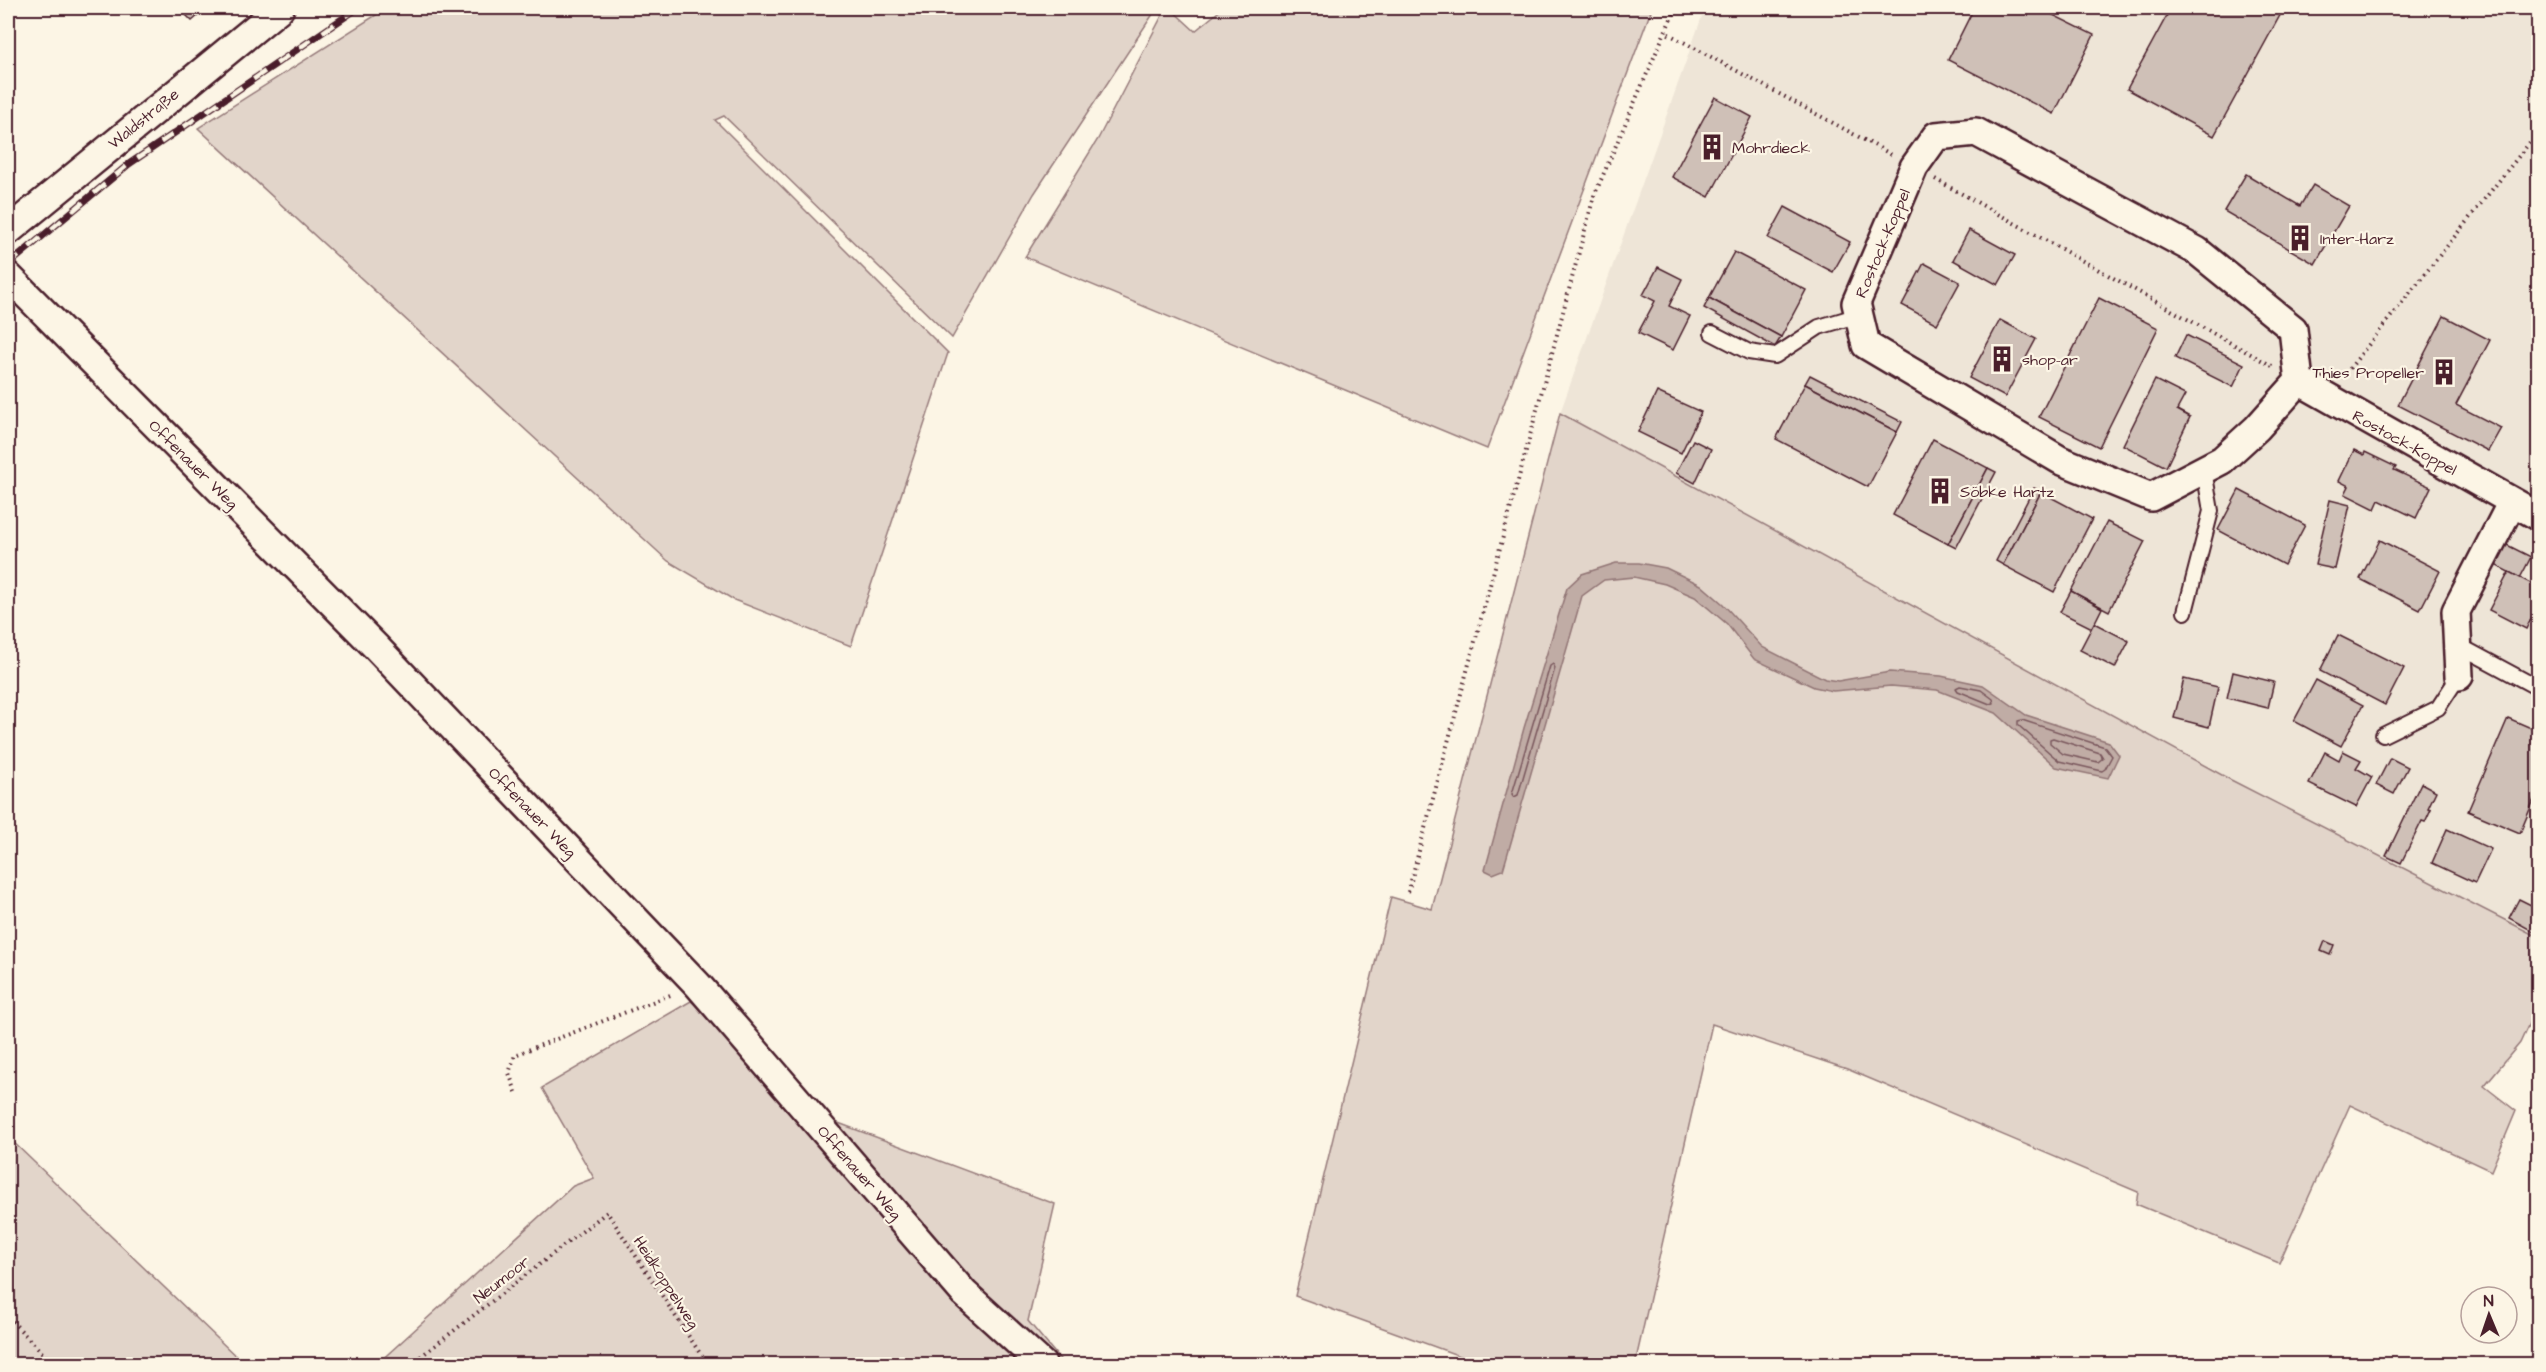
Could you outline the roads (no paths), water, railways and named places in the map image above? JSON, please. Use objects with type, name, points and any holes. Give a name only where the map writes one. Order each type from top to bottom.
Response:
[{"type":"street","name":"Waldstraße","points":[[8,231],[280,8]]},
{"type":"street","name":"Rostock-Koppel","points":[[1976,132],[2197,251],[2293,328],[2299,381],[2257,428],[2223,460],[2151,497],[2060,460],[1866,345],[1859,315],[1856,303],[1914,167],[1936,136],[1976,132]]},
{"type":"street","name":"Offenauer Weg","points":[[8,276],[367,638],[698,985],[964,1293],[1042,1365]]},
{"type":"street","name":"Rostock-Koppel","points":[[2299,381],[2538,516]]},
{"type":"street","points":[[2459,676],[2456,611],[2512,502]]},
{"type":"lane","points":[[1712,333],[1749,352],[1775,356],[1819,327],[1859,315]]},
{"type":"lane","points":[[2186,612],[2211,511],[2204,470]]},
{"type":"lane","points":[[2458,645],[2538,688]]},
{"type":"lane","points":[[2383,735],[2438,708],[2459,676]]},
{"type":"water","points":[[1616,563],[1639,563],[1666,568],[1701,585],[1723,604],[1762,647],[1825,679],[1838,681],[1890,672],[1941,676],[1983,685],[2026,715],[2109,742],[2119,755],[2108,778],[2056,767],[1996,713],[1937,690],[1891,686],[1833,691],[1814,687],[1754,659],[1727,624],[1695,597],[1665,584],[1634,577],[1604,580],[1582,596],[1503,870],[1493,874],[1485,870],[1524,728],[1567,588],[1582,574]]},
{"type":"railway","points":[[8,265],[129,164],[358,8]]},
{"type":"place","name":"Mohrdieck","points":[[1712,147]]},
{"type":"place","name":"Inter-Harz","points":[[2300,238]]},
{"type":"place","name":"shop-ar","points":[[2002,359]]},
{"type":"place","name":"Thies Propeller","points":[[2444,372]]},
{"type":"place","name":"Söbke Hartz","points":[[1940,491]]}]
